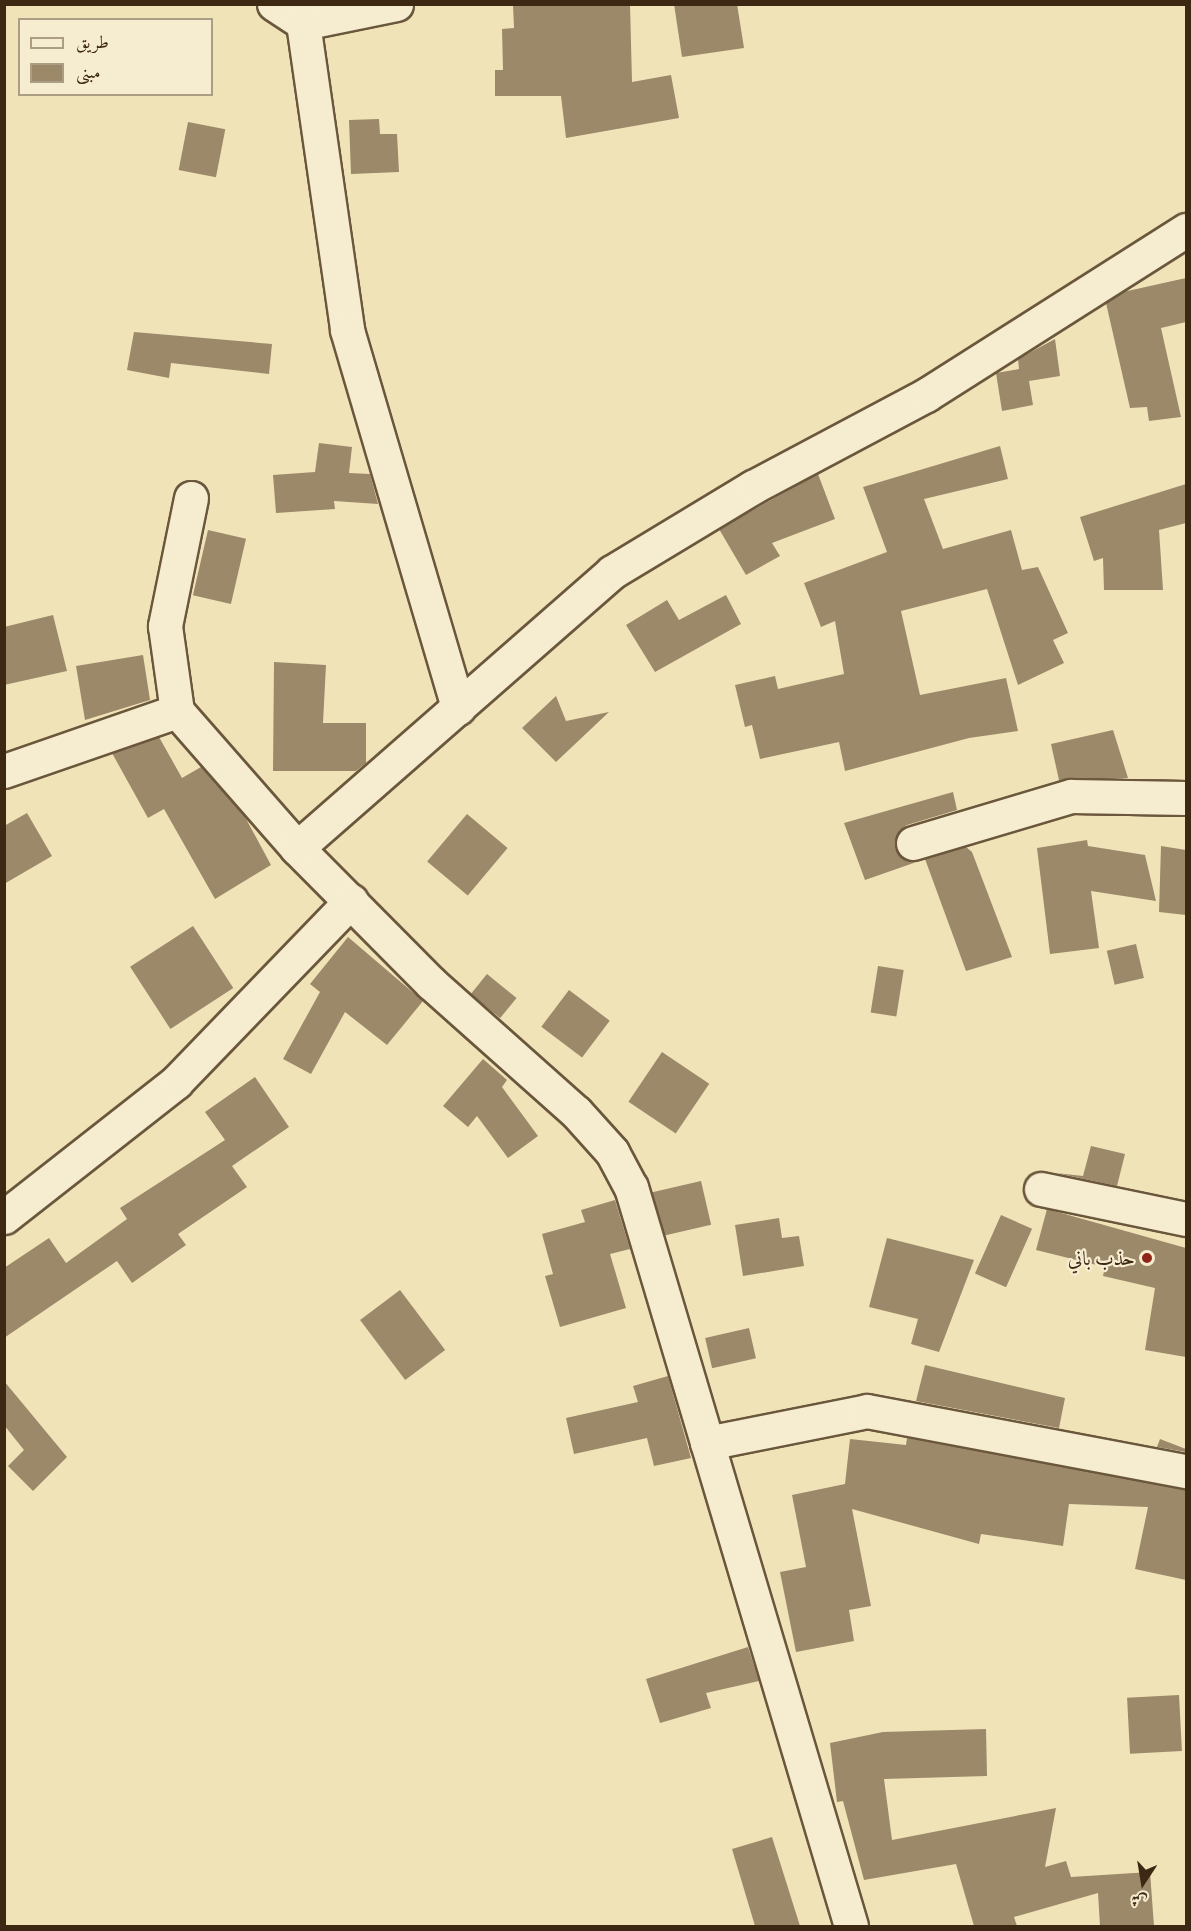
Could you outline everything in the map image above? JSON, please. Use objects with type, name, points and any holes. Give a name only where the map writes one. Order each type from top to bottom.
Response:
[{"type":"street","points":[[274,4],[303,22],[396,4]]},
{"type":"street","points":[[303,22],[346,330],[458,708]]},
{"type":"street","points":[[297,848],[612,572],[753,487],[926,395],[1186,230]]},
{"type":"street","points":[[191,498],[165,626],[177,711],[297,848],[612,1152],[631,1187],[850,1926]]},
{"type":"street","points":[[4,771],[177,711]]},
{"type":"street","points":[[913,843],[1071,796],[1186,798]]},
{"type":"street","points":[[4,1217],[176,1082],[351,901]]},
{"type":"street","points":[[1041,1189],[1186,1219]]},
{"type":"street","points":[[707,1443],[867,1411],[1186,1471]]},
{"type":"building","points":[[630,4],[632,82],[671,75],[679,118],[566,138],[561,96],[495,96],[495,70],[503,70],[502,29],[514,28],[513,5]]},
{"type":"building","points":[[674,4],[737,4],[744,48],[682,57]]},
{"type":"building","points":[[379,119],[380,134],[397,134],[399,172],[351,174],[349,120]]},
{"type":"building","points":[[188,122],[225,129],[216,177],[179,170]]},
{"type":"building","points":[[1186,278],[1186,322],[1161,328],[1181,417],[1149,421],[1147,407],[1130,408],[1106,303],[1123,292]]},
{"type":"building","points":[[134,332],[272,344],[269,374],[171,363],[169,378],[127,370]]},
{"type":"building","points":[[1055,339],[1060,376],[1029,381],[1033,405],[1002,411],[996,373],[1019,369],[1018,359]]},
{"type":"building","points":[[319,443],[352,447],[349,473],[370,474],[378,504],[334,501],[335,509],[276,513],[273,475],[315,472]]},
{"type":"building","points":[[1000,446],[1008,479],[924,499],[943,549],[1011,530],[1022,570],[1038,567],[1068,633],[1053,640],[1064,663],[1018,685],[987,589],[901,611],[920,695],[1006,678],[1018,731],[969,738],[845,771],[839,742],[760,759],[752,725],[745,727],[735,685],[775,676],[778,689],[844,674],[835,621],[821,627],[804,583],[887,552],[863,487]]},
{"type":"building","points":[[818,474],[835,519],[772,543],[780,556],[746,575],[719,529]]},
{"type":"building","points":[[1186,484],[1186,523],[1159,530],[1163,590],[1104,590],[1103,558],[1094,561],[1080,517]]},
{"type":"building","points":[[208,530],[246,539],[231,604],[193,595]]},
{"type":"building","points":[[726,595],[741,624],[655,672],[626,625],[667,600],[679,620]]},
{"type":"building","points":[[53,615],[67,671],[4,685],[4,627]]},
{"type":"building","points":[[143,655],[150,700],[85,720],[76,666]]},
{"type":"building","points":[[274,662],[326,665],[323,723],[366,723],[366,763],[356,771],[273,771]]},
{"type":"building","points":[[556,696],[566,721],[609,712],[556,762],[522,728]]},
{"type":"building","points":[[1113,730],[1128,778],[1059,780],[1051,744]]},
{"type":"building","points":[[159,737],[182,778],[201,767],[245,817],[271,865],[215,899],[164,809],[148,818],[112,753]]},
{"type":"building","points":[[953,792],[957,810],[907,825],[899,831],[895,848],[909,861],[966,847],[972,852],[1012,957],[966,971],[925,859],[865,880],[844,823]]},
{"type":"building","points":[[27,813],[52,856],[4,884],[4,826]]},
{"type":"building","points":[[467,814],[508,848],[468,896],[427,861]]},
{"type":"building","points":[[1087,840],[1088,846],[1145,855],[1156,901],[1091,891],[1099,948],[1050,954],[1037,848]]},
{"type":"building","points":[[1161,846],[1186,850],[1186,915],[1159,912]]},
{"type":"building","points":[[193,926],[233,988],[170,1029],[130,967]]},
{"type":"building","points":[[348,937],[423,1001],[387,1045],[345,1012],[311,1074],[283,1059],[320,992],[310,984]]},
{"type":"building","points":[[1136,944],[1144,978],[1115,985],[1107,951]]},
{"type":"building","points":[[878,966],[904,970],[896,1016],[871,1012]]},
{"type":"building","points":[[487,974],[517,998],[500,1018],[471,994]]},
{"type":"building","points":[[569,990],[610,1021],[582,1057],[541,1027]]},
{"type":"building","points":[[662,1052],[709,1084],[676,1134],[628,1102]]},
{"type":"building","points":[[483,1059],[507,1080],[502,1087],[538,1136],[508,1158],[477,1116],[468,1127],[443,1106]]},
{"type":"building","points":[[255,1077],[289,1127],[232,1166],[247,1187],[178,1234],[186,1245],[132,1283],[117,1261],[4,1338],[4,1268],[49,1238],[66,1263],[127,1219],[120,1208],[225,1140],[205,1112]]},
{"type":"building","points":[[1091,1146],[1125,1154],[1117,1186],[1056,1173],[1083,1176]]},
{"type":"building","points":[[701,1181],[711,1225],[662,1236],[652,1192]]},
{"type":"building","points":[[615,1200],[630,1249],[610,1254],[626,1308],[560,1327],[545,1276],[553,1274],[542,1234],[585,1222],[581,1210]]},
{"type":"building","points":[[1047,1209],[1186,1248],[1186,1357],[1145,1350],[1155,1288],[1103,1276],[1105,1267],[1036,1250]]},
{"type":"building","points":[[1001,1215],[1032,1229],[1006,1287],[975,1273]]},
{"type":"building","points":[[779,1218],[782,1238],[799,1236],[804,1266],[743,1276],[735,1225]]},
{"type":"building","points":[[887,1238],[974,1260],[939,1352],[911,1344],[918,1319],[869,1307]]},
{"type":"building","points":[[400,1290],[445,1350],[405,1380],[360,1320]]},
{"type":"building","points":[[749,1328],[756,1358],[712,1368],[705,1338]]},
{"type":"building","points":[[925,1365],[1065,1398],[1059,1428],[916,1401]]},
{"type":"building","points":[[668,1376],[691,1458],[654,1466],[647,1438],[574,1454],[566,1418],[638,1402],[633,1386]]},
{"type":"building","points":[[4,1381],[67,1457],[33,1491],[8,1466],[24,1450],[4,1425]]},
{"type":"building","points":[[907,1438],[1186,1489],[1186,1580],[1135,1569],[1148,1507],[1069,1504],[1063,1546],[981,1534],[979,1544],[852,1509],[871,1606],[849,1610],[854,1641],[796,1652],[780,1572],[806,1567],[792,1495],[845,1484],[850,1439],[906,1445]]},
{"type":"building","points":[[1160,1439],[1186,1449],[1186,1452],[1157,1447]]},
{"type":"building","points":[[748,1647],[759,1681],[706,1693],[711,1708],[660,1723],[646,1679]]},
{"type":"building","points":[[1179,1695],[1182,1751],[1130,1754],[1127,1698]]},
{"type":"building","points":[[986,1729],[987,1776],[884,1779],[892,1840],[1056,1808],[1045,1867],[1066,1861],[1071,1877],[1150,1872],[1154,1926],[1100,1926],[1098,1893],[1014,1917],[1017,1926],[974,1926],[956,1864],[864,1880],[843,1801],[837,1802],[830,1743],[883,1732]]},
{"type":"building","points":[[772,1837],[800,1926],[755,1926],[732,1849]]},
{"type":"place","name":"حذب باني","points":[[1147,1258]]}]
